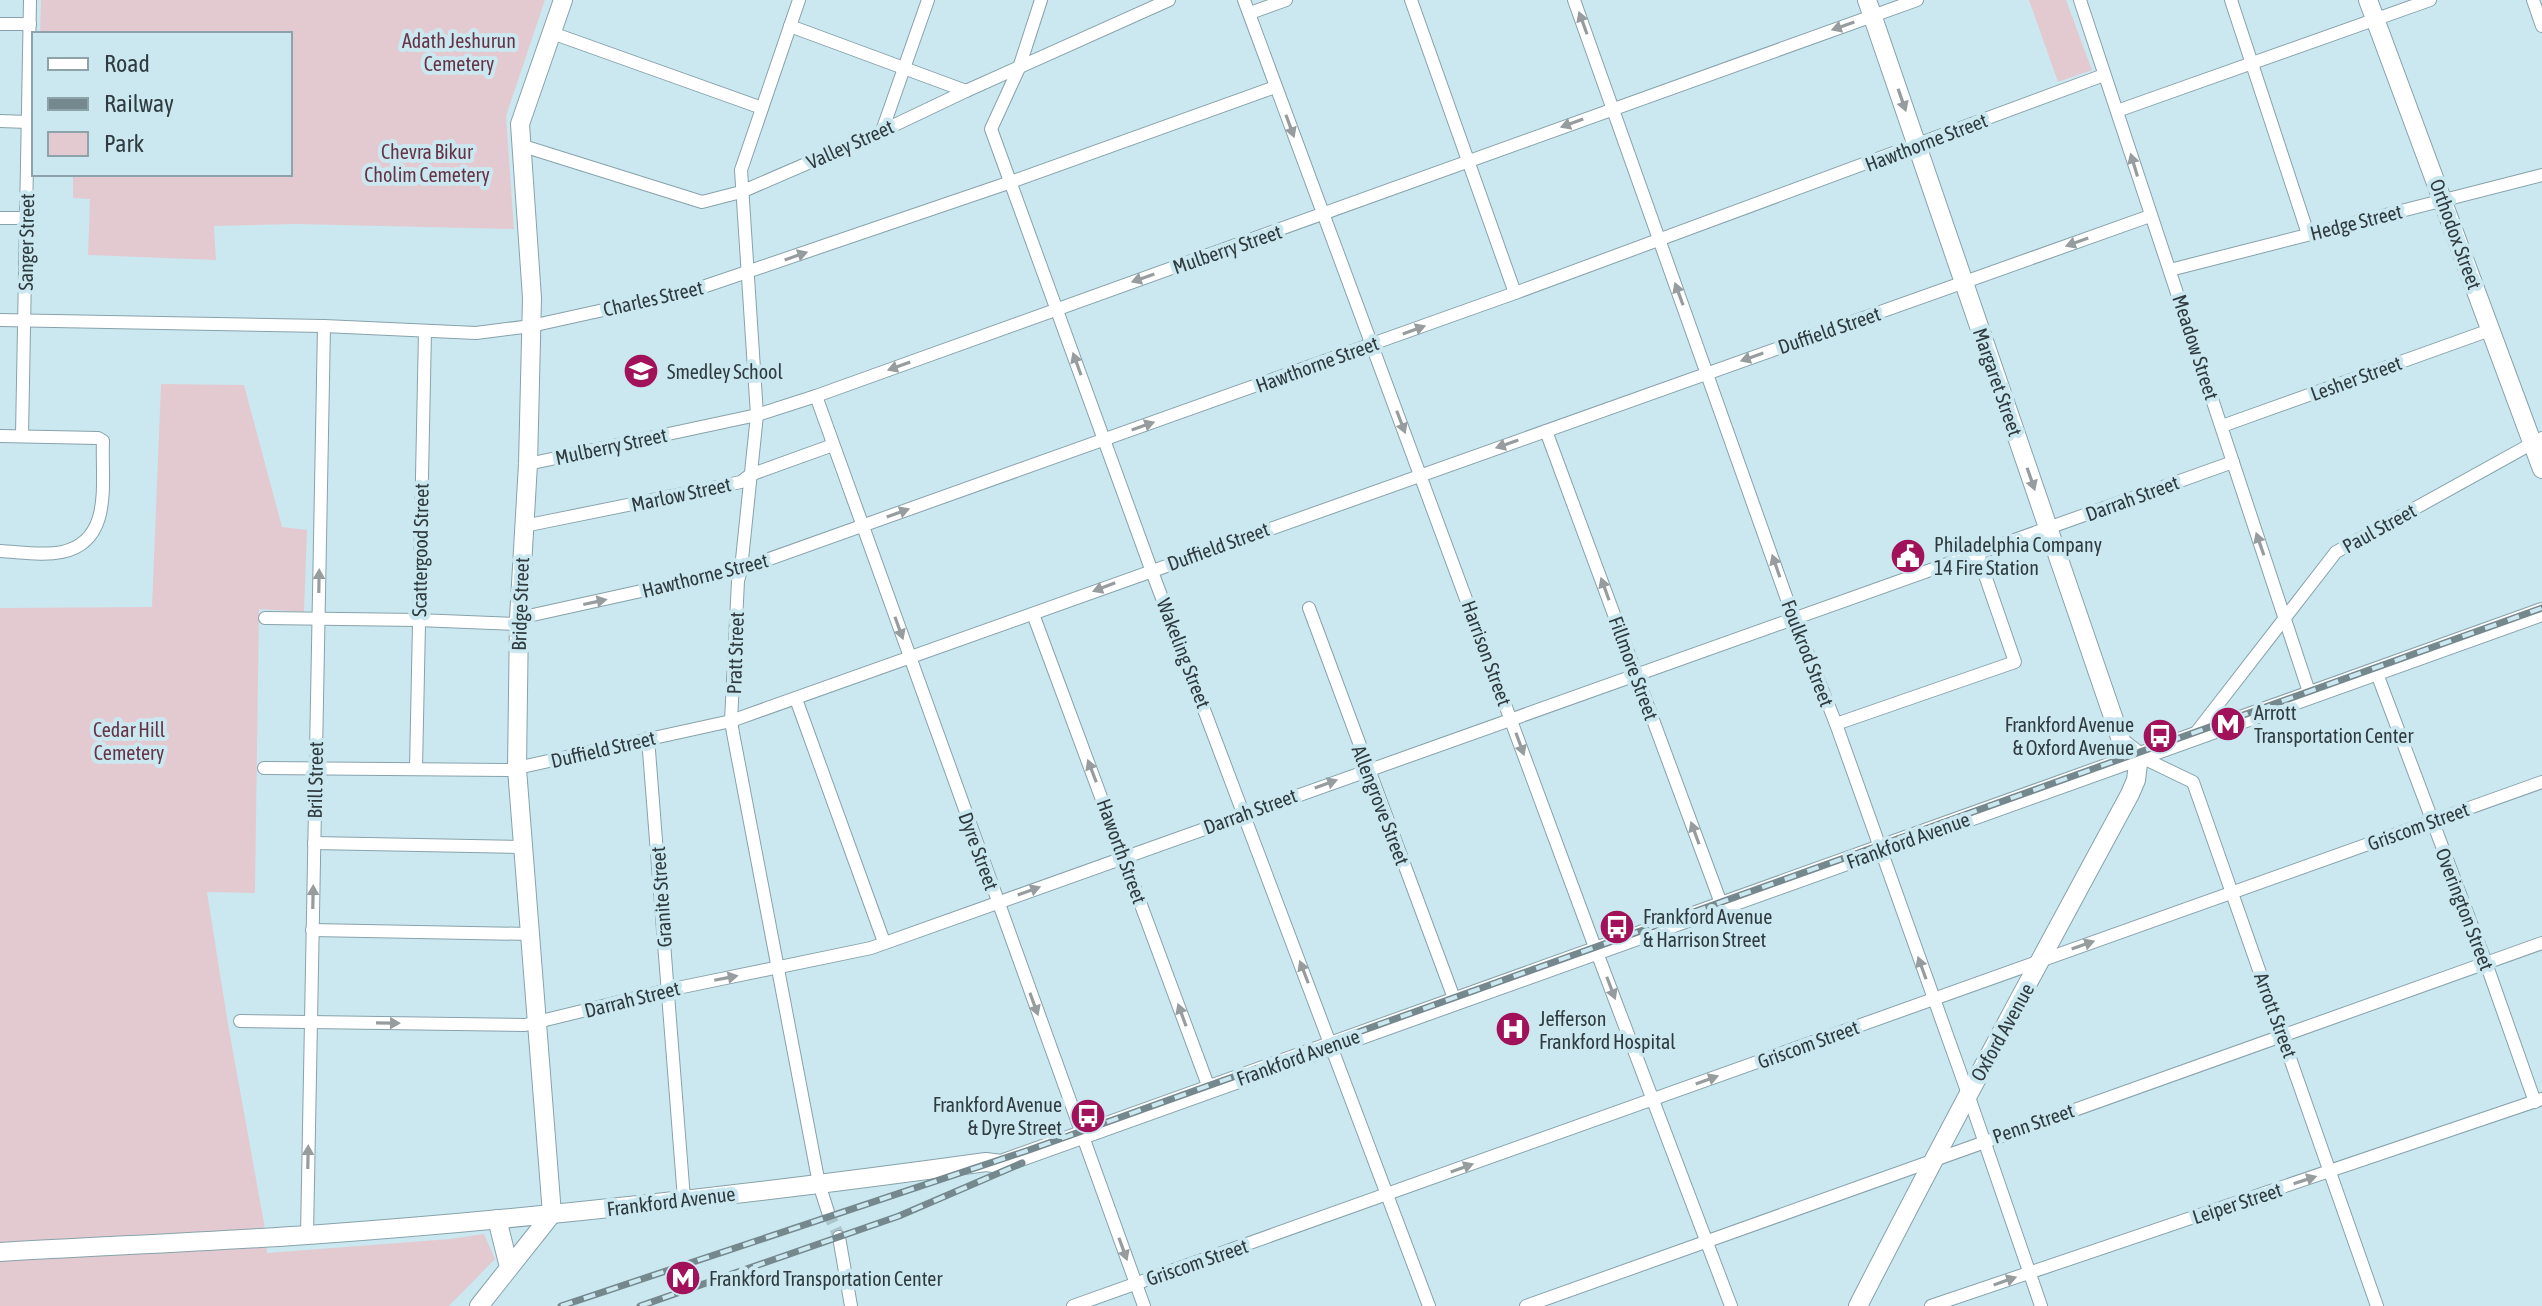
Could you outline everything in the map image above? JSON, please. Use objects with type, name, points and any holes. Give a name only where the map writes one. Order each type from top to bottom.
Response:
[{"type":"main road","name":"Bridge Street","points":[[552,1214],[517,769],[519,621],[528,464],[531,326],[529,230],[520,124],[563,0]]},
{"type":"main road","name":"Orthodox Street","points":[[2368,0],[2490,330],[2537,441],[2542,469]]},
{"type":"main road","name":"Margaret Street","points":[[1870,8],[2122,743],[2139,756]]},
{"type":"main road","name":"Frankford Avenue","points":[[0,1252],[307,1235],[497,1219],[819,1184],[986,1162],[1001,1164],[2542,612]]},
{"type":"main road","name":"Oxford Avenue","points":[[1858,1306],[1931,1162],[2130,794],[2136,780],[2139,756]]},
{"type":"main road","points":[[479,1306],[552,1214]]},
{"type":"main road","points":[[497,1219],[509,1267]]},
{"type":"street","name":"Sanger Street","points":[[22,436],[30,0]]},
{"type":"street","name":"Pratt Street","points":[[799,0],[741,170],[757,415],[738,581],[731,721],[819,1184],[828,1212]]},
{"type":"street","points":[[882,131],[928,0]]},
{"type":"street","name":"Wakeling Street","points":[[1041,0],[1019,68],[991,129],[1008,183],[1151,569],[1429,1306]]},
{"type":"street","name":"Valley Street","points":[[520,145],[702,202],[741,192],[1169,0]]},
{"type":"street","name":"Harrison Street","points":[[1244,0],[1731,1306]]},
{"type":"street","points":[[1250,13],[1286,0]]},
{"type":"street","points":[[1411,0],[1515,293]]},
{"type":"street","name":"Foulkrod Street","points":[[1574,0],[1794,619],[1836,724],[2041,1306]]},
{"type":"street","name":"Mulberry Street","points":[[528,464],[757,415],[816,396],[1614,108],[1870,8],[1917,0]]},
{"type":"street","name":"Meadow Street","points":[[2080,0],[2310,695]]},
{"type":"street","points":[[2231,0],[2308,234]]},
{"type":"street","points":[[2117,111],[2430,0]]},
{"type":"street","points":[[2533,0],[2542,26]]},
{"type":"street","points":[[0,24],[30,24]]},
{"type":"street","points":[[790,26],[966,91]]},
{"type":"street","points":[[552,33],[762,108]]},
{"type":"street","name":"Hawthorne Street","points":[[265,618],[519,621],[741,569],[1372,345],[2104,75]]},
{"type":"street","name":"Charles Street","points":[[0,320],[324,326],[476,333],[531,326],[694,290],[1008,183],[1275,87]]},
{"type":"street","points":[[0,121],[28,122]]},
{"type":"street","name":"Hedge Street","points":[[2170,270],[2542,175]]},
{"type":"street","name":"Duffield Street","points":[[264,768],[517,769],[731,721],[2150,216]]},
{"type":"street","points":[[0,218],[26,218]]},
{"type":"street","name":"Brill Street","points":[[307,1235],[324,326]]},
{"type":"street","name":"Lesher Street","points":[[2222,426],[2490,330]]},
{"type":"street","name":"Scattergood Street","points":[[416,769],[425,331]]},
{"type":"street","name":"Dyre Street","points":[[816,396],[1144,1306]]},
{"type":"street","name":"Fillmore Street","points":[[1546,431],[1722,906]]},
{"type":"street","points":[[0,436],[102,439],[101,517],[96,531],[86,542],[62,552],[0,551]]},
{"type":"street","name":"Paul Street","points":[[2193,737],[2336,552],[2537,441]]},
{"type":"street","name":"Marlow Street","points":[[524,526],[741,482],[750,475],[833,445]]},
{"type":"street","name":"Darrah Street","points":[[240,1021],[536,1023],[668,990],[871,948],[2233,462]]},
{"type":"street","points":[[1836,724],[2015,662],[1978,555]]},
{"type":"street","name":"Allengrove Street","points":[[1309,608],[1455,1001]]},
{"type":"street","name":"Haworth Street","points":[[1033,614],[1209,1088]]},
{"type":"street","name":"Overington Street","points":[[2376,671],[2538,1100]]},
{"type":"street","points":[[796,699],[884,942]]},
{"type":"street","name":"Granite Street","points":[[648,738],[684,1199]]},
{"type":"street","name":"Arrott Street","points":[[2139,756],[2193,782],[2377,1306]]},
{"type":"street","name":"Griscom Street","points":[[1073,1306],[2542,782]]},
{"type":"street","points":[[314,843],[523,847]]},
{"type":"street","points":[[312,930],[530,934]]},
{"type":"street","name":"Penn Street","points":[[1526,1306],[2542,943]]},
{"type":"street","name":"Leiper Street","points":[[1931,1306],[2538,1100]]},
{"type":"street","points":[[839,1237],[851,1306]]},
{"type":"green space","name":"Adath Jeshurun Cemetery","points":[[41,0],[545,0],[506,116],[514,229],[295,224],[214,226],[216,260],[88,255],[90,199],[73,198],[73,176],[292,176],[292,32],[40,32]]},
{"type":"green space","points":[[2029,0],[2066,0],[2092,70],[2058,82]]},
{"type":"green space","name":"Cedar Hill Cemetery","points":[[161,384],[244,385],[282,527],[307,530],[304,612],[259,609],[255,893],[207,892],[267,1253],[484,1234],[495,1259],[449,1306],[0,1306],[0,608],[152,607]]},
{"type":"tunnel","points":[[828,1212],[839,1237]]},
{"type":"railway","points":[[561,1306],[1029,1150],[2542,608]]},
{"type":"railway","points":[[640,1306],[899,1216],[1022,1163]]},
{"type":"place","name":"Smedley School","points":[[641,371]]},
{"type":"place","name":"Philadelphia Company 14 Fire Station","points":[[1908,556]]},
{"type":"place","name":"Arrott Transportation Center","points":[[2228,724]]},
{"type":"place","name":"Frankford Avenue & Oxford Avenue","points":[[2160,736]]},
{"type":"place","name":"Frankford Avenue & Harrison Street","points":[[1617,927]]},
{"type":"place","name":"Jefferson Frankford Hospital","points":[[1513,1029]]},
{"type":"place","name":"Frankford Avenue & Dyre Street","points":[[1088,1116]]},
{"type":"place","name":"Frankford Transportation Center","points":[[683,1278]]},
{"type":"park label","name":"Chevra Bikur Cholim Cemetery","points":[[427,162]]}]
